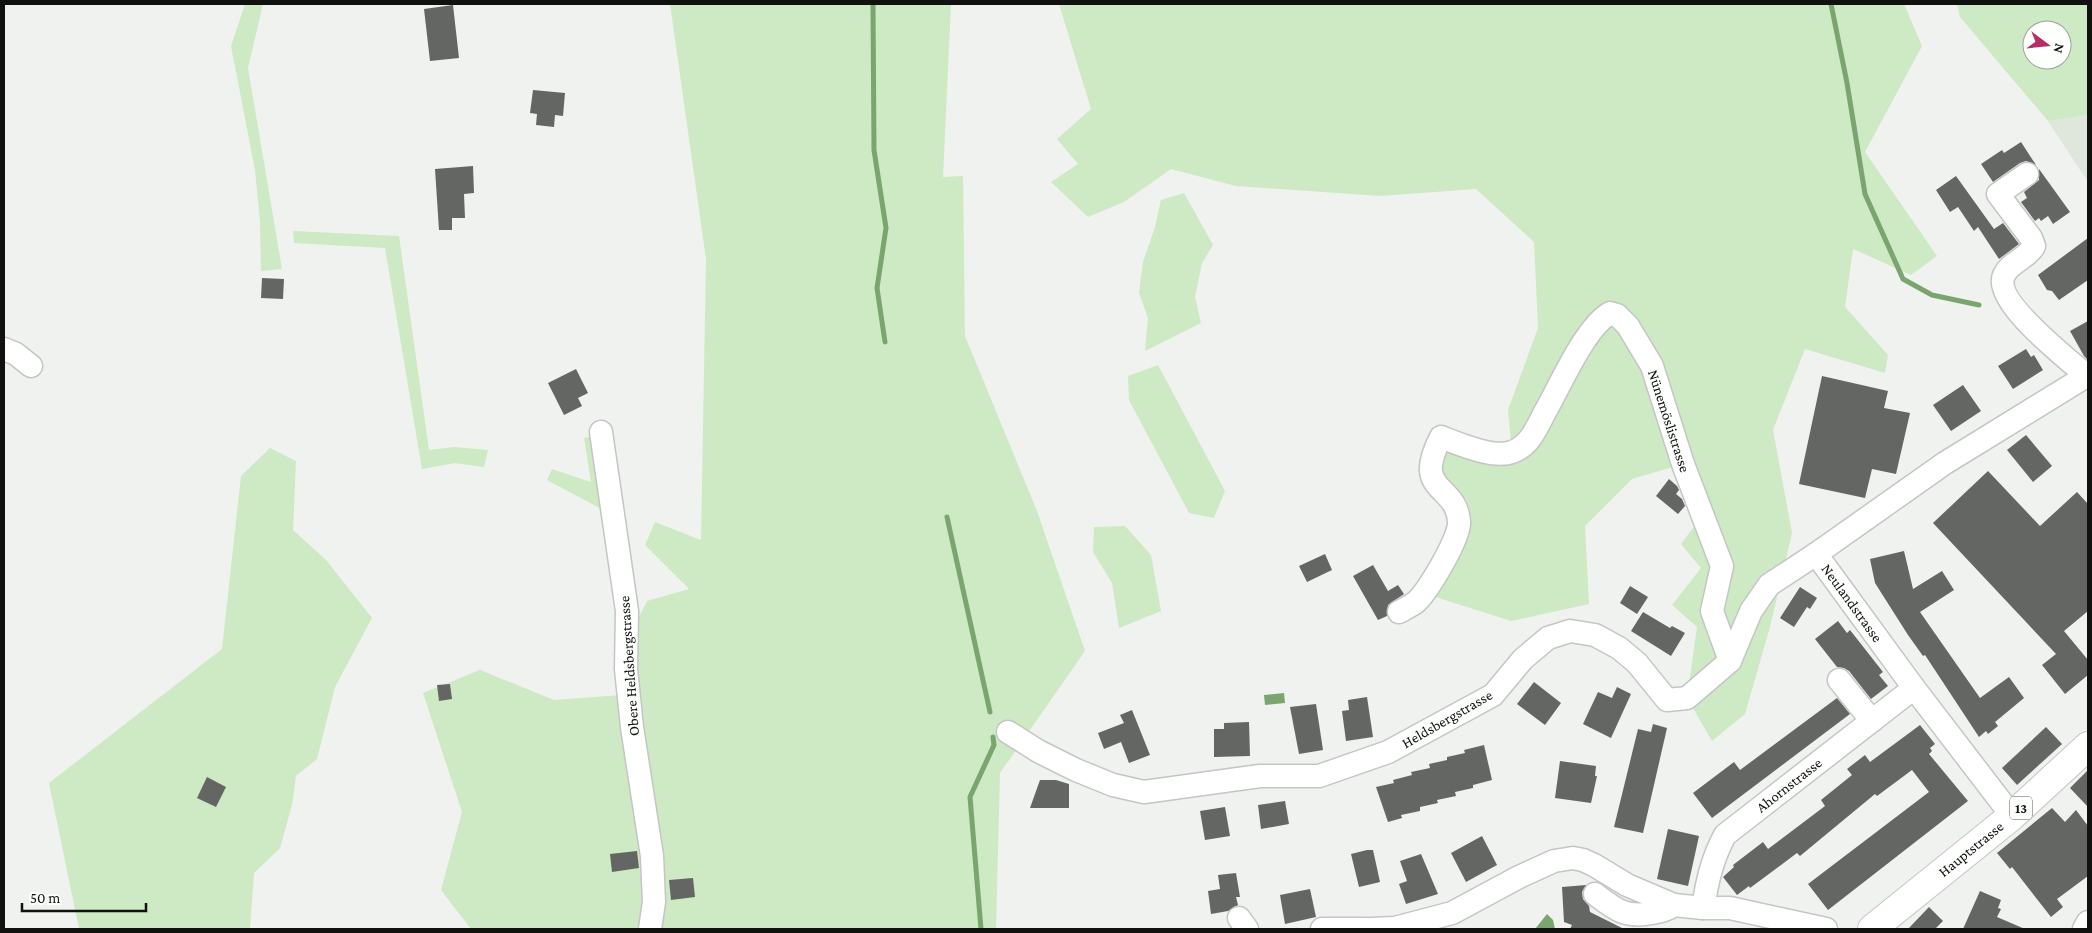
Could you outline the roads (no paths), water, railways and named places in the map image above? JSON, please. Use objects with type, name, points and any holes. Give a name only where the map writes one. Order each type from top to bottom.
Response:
[{"type":"main road","name":"Hauptstrasse","points":[[1872,929],[2012,816],[2088,746]]},
{"type":"street","points":[[2027,174],[1998,194],[2034,246],[2031,252],[2009,268],[2003,276],[2002,289],[2019,314],[2088,376]]},
{"type":"street","name":"Nünemöslistrasse","points":[[1399,612],[1416,602],[1441,567],[1454,541],[1460,523],[1455,507],[1432,478],[1431,464],[1441,437],[1496,454],[1512,452],[1530,440],[1576,354],[1600,319],[1610,313],[1617,316],[1628,326],[1652,366],[1683,464],[1722,566],[1712,611],[1730,661]]},
{"type":"street","points":[[4,349],[16,354],[31,366]]},
{"type":"street","name":"Neulandstrasse","points":[[2012,816],[1914,688],[1816,554],[1945,463],[2088,376]]},
{"type":"street","name":"Obere Heldsbergstrasse","points":[[601,432],[627,611],[626,669],[632,727],[652,856],[654,902],[650,929]]},
{"type":"street","name":"Heldsbergstrasse","points":[[1008,732],[1038,751],[1076,770],[1113,785],[1144,792],[1260,776],[1319,776],[1388,752],[1493,695],[1523,658],[1548,638],[1570,631],[1595,635],[1619,648],[1637,663],[1667,700],[1687,698],[1730,661],[1751,612],[1769,585],[1816,554]]},
{"type":"street","points":[[1839,680],[1872,721]]},
{"type":"street","name":"Ahornstrasse","points":[[1703,908],[1715,854],[1725,835],[1914,688]]},
{"type":"street","points":[[1371,929],[1395,928],[1452,913],[1519,877],[1554,861],[1573,858],[1583,860],[1627,885],[1674,905],[1730,908],[1826,929]]},
{"type":"street","points":[[1595,894],[1612,907],[1632,915],[1666,911],[1674,905]]},
{"type":"street","points":[[2084,929],[2088,922]]},
{"type":"street","points":[[1322,929],[1366,929]]},
{"type":"waterway","points":[[873,4],[874,150],[886,228],[877,288],[885,342]]},
{"type":"waterway","points":[[1831,4],[1847,83],[1865,194],[1903,279],[1932,295],[1979,305]]},
{"type":"waterway","points":[[947,517],[990,712]]},
{"type":"waterway","points":[[981,929],[970,797],[994,745],[993,737]]}]
